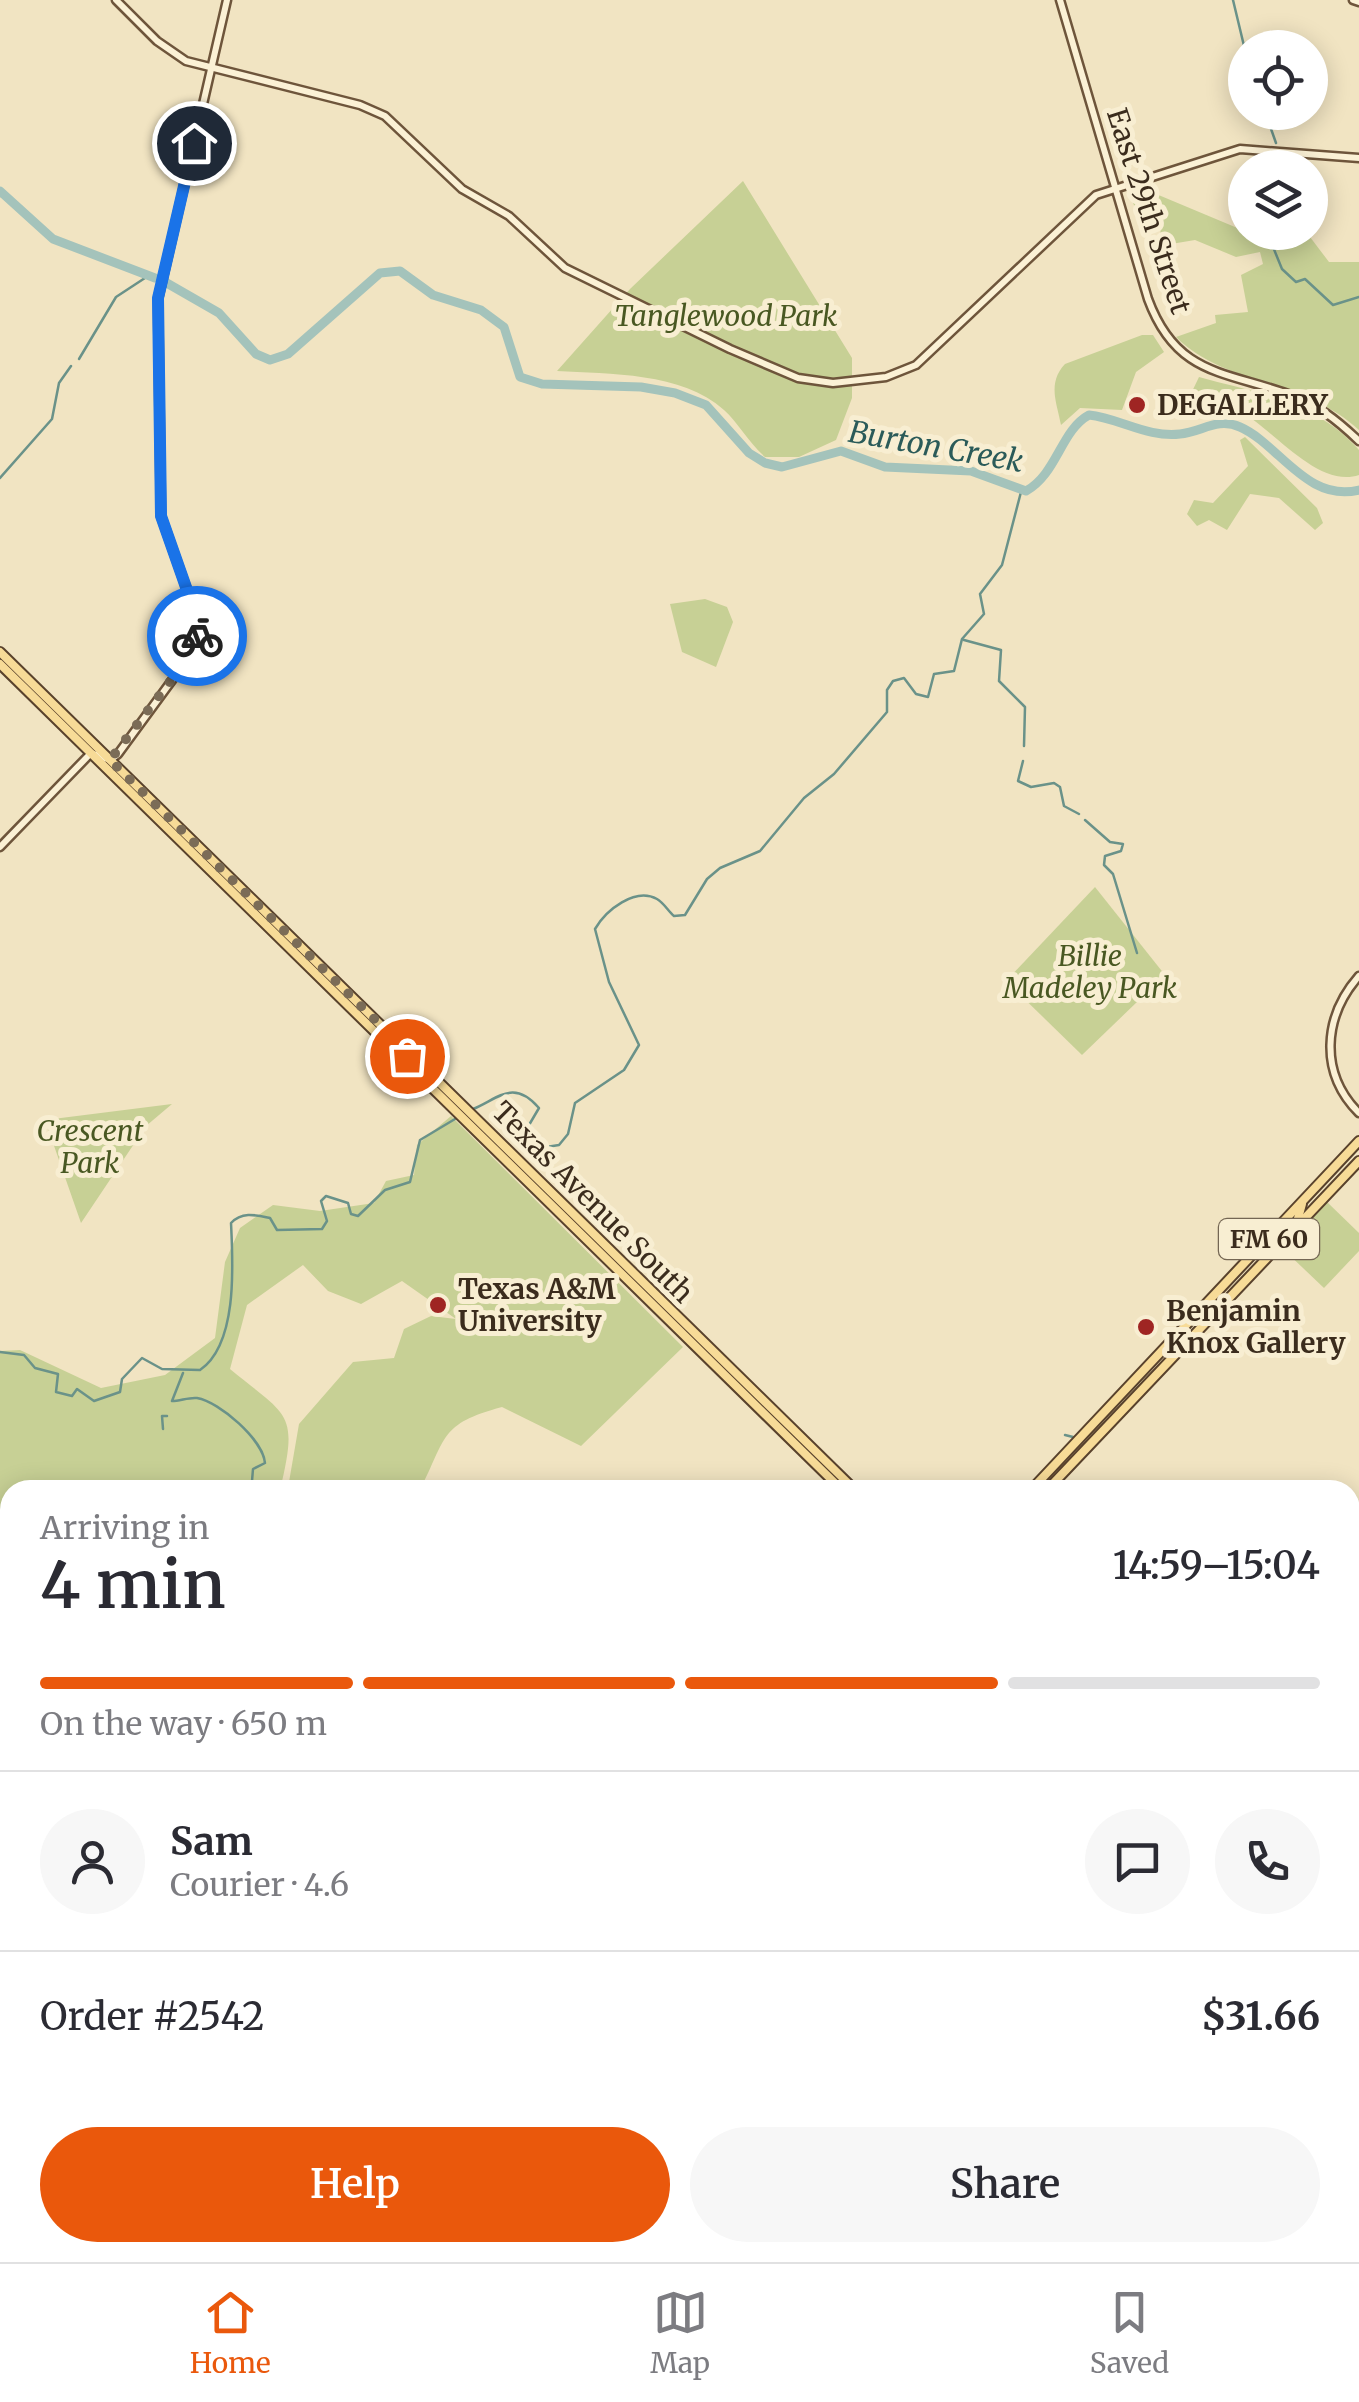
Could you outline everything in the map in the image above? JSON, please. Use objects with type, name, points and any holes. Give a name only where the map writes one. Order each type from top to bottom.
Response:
[{"type":"main road","name":"Texas Avenue South","points":[[0,652],[845,1480]]},
{"type":"main road","name":"Texas Avenue South","points":[[0,664],[832,1480]]},
{"type":"main road","points":[[233,893],[241,895],[273,926],[279,926]]},
{"type":"main road","points":[[360,1018],[372,1023],[407,1056],[412,1056]]},
{"type":"main road","points":[[414,1070],[422,1072],[453,1102],[464,1107]]},
{"type":"main road","name":"FM 60","points":[[1040,1480],[1359,1142]]},
{"type":"main road","name":"FM 60","points":[[1056,1480],[1359,1162]]},
{"type":"main road","points":[[1295,1229],[1302,1204]]},
{"type":"main road","points":[[1234,1293],[1232,1286],[1246,1264]]},
{"type":"main road","points":[[1204,1324],[1212,1299]]},
{"type":"main road","points":[[693,1345],[701,1346],[732,1377],[739,1378]]},
{"type":"street","points":[[116,0],[171,52],[212,68],[373,110],[407,135],[462,189],[509,216],[588,282],[746,356],[818,382],[886,377],[916,366],[1085,202],[1117,188],[1240,149],[1359,158]]},
{"type":"street","points":[[0,847],[90,753],[110,760],[189,657],[197,636],[194,610],[161,516],[158,298],[227,0]]},
{"type":"street","name":"East 29th Street","points":[[1060,0],[1148,300],[1175,347],[1209,371],[1318,406],[1359,441]]},
{"type":"street","points":[[1359,976],[1338,1006],[1330,1046],[1337,1080],[1359,1113]]},
{"type":"green space","name":"Tanglewood Park","points":[[743,181],[852,358],[852,398],[836,440],[799,457],[765,457],[724,410],[688,388],[644,377],[557,371],[630,289]]},
{"type":"green space","points":[[1149,191],[1228,224],[1228,250],[1320,250],[1329,262],[1359,262],[1359,430],[1315,401],[1218,365],[1176,337],[1216,323],[1215,315],[1248,312],[1241,275],[1263,264],[1260,252],[1236,257],[1195,240],[1159,246],[1161,226],[1144,225],[1133,203]]},
{"type":"green space","points":[[1142,335],[1153,335],[1164,352],[1136,372],[1122,410],[1080,408],[1061,425],[1055,386],[1065,364]]},
{"type":"green space","points":[[1199,377],[1264,394],[1324,421],[1359,450],[1359,475],[1343,477],[1311,465],[1239,411],[1187,402]]},
{"type":"green space","points":[[1245,437],[1317,508],[1323,523],[1315,530],[1279,498],[1250,494],[1227,530],[1209,520],[1197,526],[1187,514],[1194,500],[1213,503],[1248,466],[1240,440]]},
{"type":"green space","points":[[705,599],[727,607],[733,622],[716,667],[682,652],[670,604]]},
{"type":"green space","name":"Billie Madeley Park","points":[[1095,887],[1165,975],[1082,1055],[1006,981]]},
{"type":"green space","name":"Crescent Park","points":[[172,1104],[146,1126],[81,1223],[45,1120]]},
{"type":"green space","name":"Texas A&M University","points":[[451,1116],[683,1347],[581,1446],[502,1407],[455,1427],[441,1445],[425,1480],[289,1480],[299,1424],[353,1362],[394,1358],[404,1329],[431,1316],[456,1319],[402,1281],[361,1304],[328,1291],[303,1265],[247,1305],[230,1369],[284,1418],[288,1445],[282,1480],[0,1480],[0,1351],[20,1350],[101,1388],[165,1375],[215,1338],[225,1262],[240,1228],[273,1205],[320,1211],[374,1203],[386,1181],[414,1175],[417,1145]]},
{"type":"green space","points":[[1327,1202],[1359,1233],[1359,1251],[1324,1288],[1282,1248]]},
{"type":"waterway","points":[[1233,0],[1240,30]]},
{"type":"waterway","points":[[1271,130],[1276,143]]},
{"type":"waterway","name":"Burton Creek","points":[[0,191],[53,239],[155,278]]},
{"type":"waterway","points":[[1274,250],[1282,269],[1296,282],[1305,279],[1333,305],[1359,297]]},
{"type":"waterway","name":"Burton Creek","points":[[165,282],[219,313],[256,354],[270,360],[288,354],[380,273],[400,271],[433,295],[481,310],[504,327],[520,377],[542,384],[641,387],[675,393],[706,405],[749,453],[782,467],[841,451],[885,467],[971,471],[1026,491],[1045,474],[1072,431],[1089,415],[1168,434],[1232,424],[1254,435],[1295,470],[1324,488],[1341,492],[1359,490]]},
{"type":"waterway","points":[[79,359],[116,297],[148,276]]},
{"type":"waterway","points":[[0,478],[52,419],[59,383],[71,366]]},
{"type":"waterway","points":[[473,1109],[506,1094],[521,1094],[539,1108],[529,1125],[540,1148],[559,1145],[568,1134],[575,1103],[624,1070],[639,1045],[609,982],[595,929],[622,902],[640,896],[657,899],[674,916],[685,915],[707,879],[720,868],[760,851],[804,798],[834,774],[887,712],[887,690],[893,681],[904,678],[916,694],[928,697],[934,674],[954,671],[962,639],[984,614],[980,594],[1002,565],[1021,492]]},
{"type":"waterway","points":[[964,640],[1001,650],[999,681],[1025,707],[1024,746]]},
{"type":"waterway","points":[[1023,761],[1018,781],[1031,787],[1054,783],[1060,787],[1064,806],[1079,814]]},
{"type":"waterway","points":[[1085,820],[1110,842],[1123,844],[1121,851],[1105,856],[1104,865],[1113,874],[1137,953]]},
{"type":"waterway","points":[[0,1352],[24,1355],[35,1368],[58,1374],[56,1392],[72,1396],[77,1389],[94,1401],[120,1392],[122,1379],[142,1358],[162,1369],[200,1370],[212,1358],[227,1323],[232,1281],[231,1223],[244,1215],[254,1215],[270,1218],[277,1230],[322,1229],[327,1221],[321,1201],[326,1196],[348,1203],[351,1214],[358,1216],[385,1190],[410,1182],[420,1140],[455,1119]]},
{"type":"waterway","points":[[183,1373],[172,1401],[197,1398],[239,1423],[257,1444],[265,1463],[253,1469],[252,1480]]},
{"type":"waterway","points":[[163,1429],[162,1416],[167,1416]]},
{"type":"waterway","points":[[1065,1435],[1073,1437]]},
{"type":"way so far","points":[[197,636],[189,657],[136,732],[110,760],[412,1056],[407,1056]]},
{"type":"place","name":"DEGALLERY","points":[[1137,405]]},
{"type":"place","name":"Texas A&M University","points":[[438,1305]]},
{"type":"place","name":"Benjamin Knox Gallery","points":[[1146,1327]]},
{"type":"route","points":[[194,143],[158,298],[161,516],[194,610],[197,636]]}]
